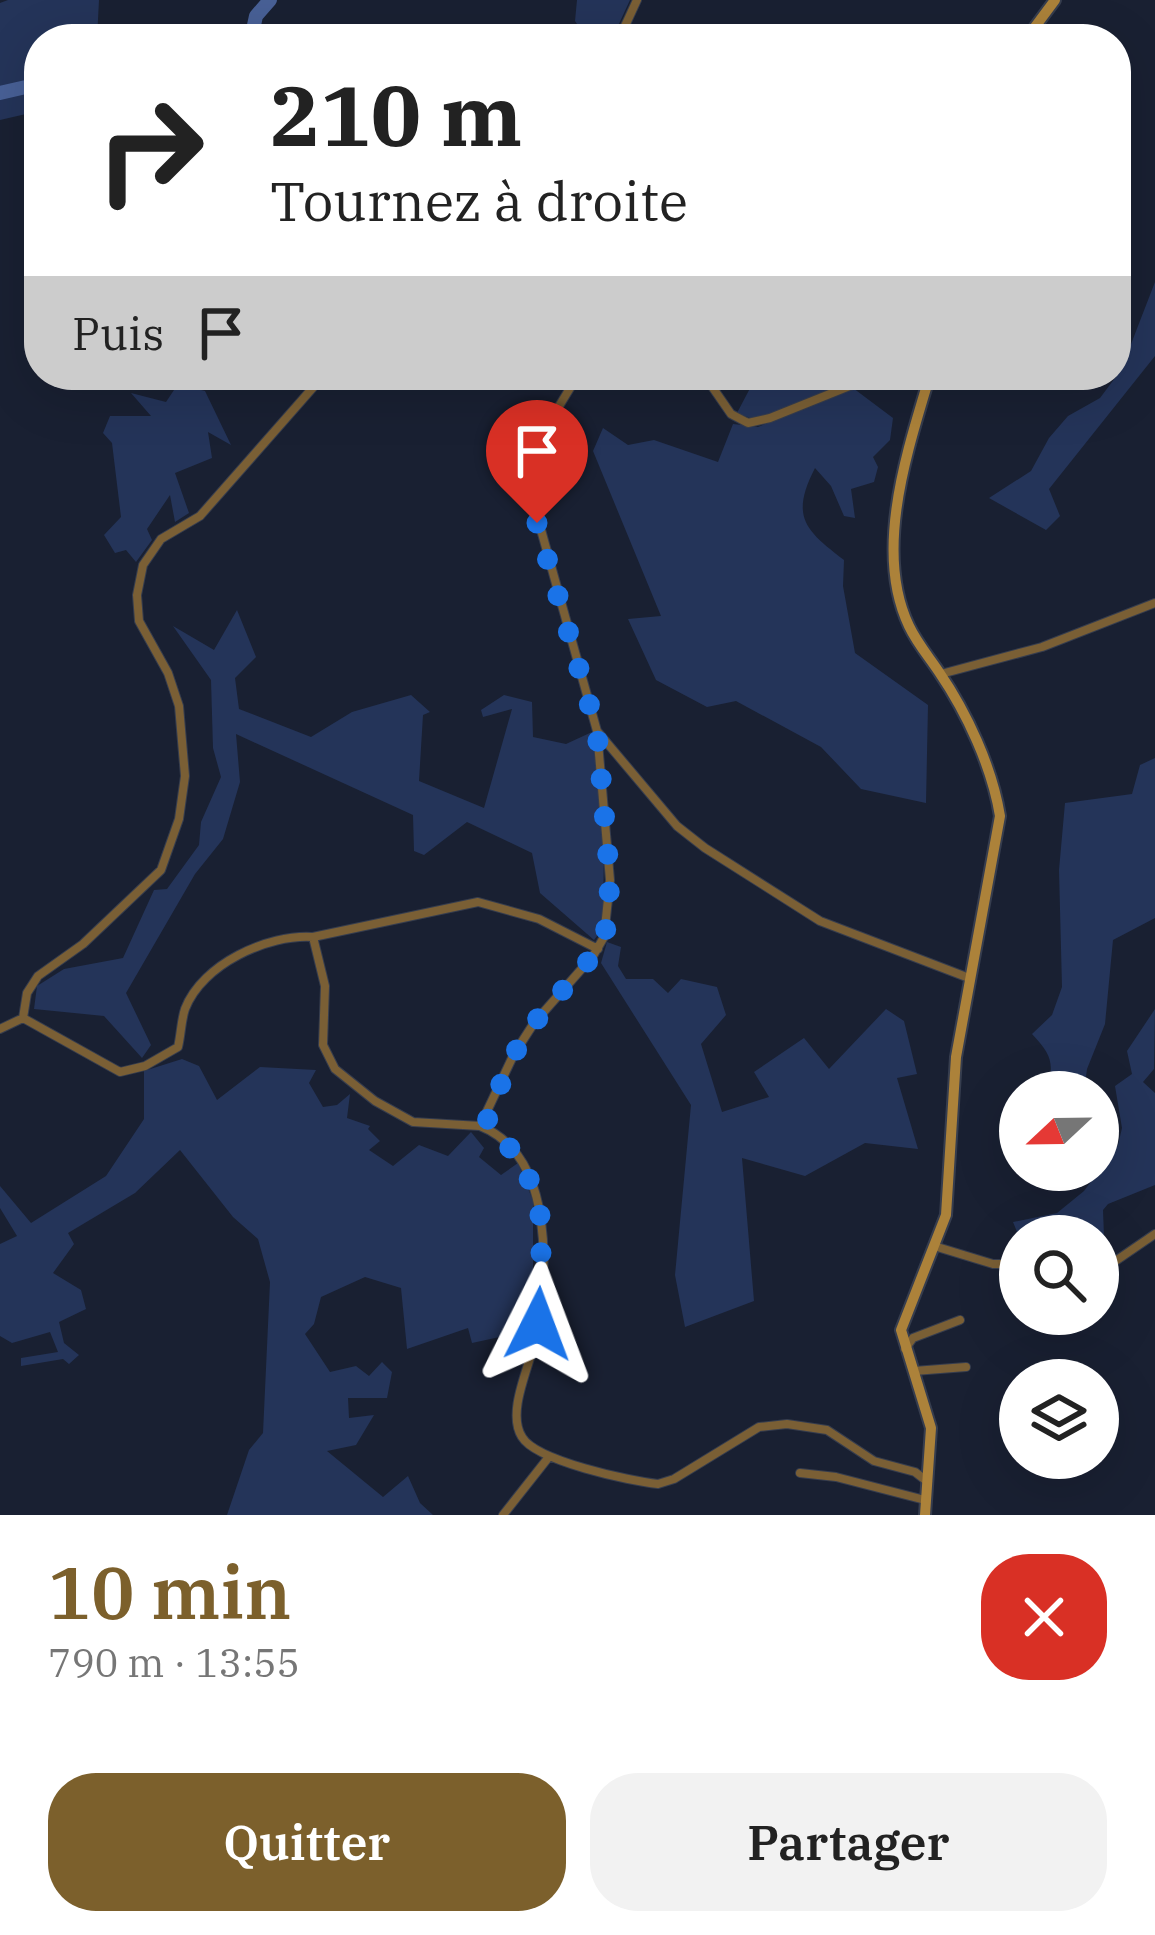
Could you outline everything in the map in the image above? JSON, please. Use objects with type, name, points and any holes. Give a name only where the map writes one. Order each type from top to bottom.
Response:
[{"type":"street","points":[[23,1018],[27,993],[38,976],[83,944],[161,870],[179,820],[185,776],[182,729],[172,681],[139,621],[137,595],[143,565],[161,539],[200,516],[311,390]]},
{"type":"street","points":[[485,1128],[514,1054],[534,1023],[598,950],[607,926],[610,880],[597,731],[533,501],[533,449],[569,390]]},
{"type":"street","points":[[714,390],[731,414],[748,423],[840,390]]},
{"type":"street","points":[[925,1515],[931,1428],[904,1349],[902,1322],[949,1201],[954,1076],[1000,816],[981,755],[904,615],[895,567],[903,467],[926,390]]},
{"type":"street","points":[[940,674],[1042,646],[1155,603]]},
{"type":"street","points":[[597,731],[677,826],[705,848],[820,921],[969,978]]},
{"type":"street","points":[[23,1018],[120,1072],[134,1070],[178,1047],[189,1002],[214,973],[260,946],[478,902],[539,919],[598,950]]},
{"type":"street","points":[[313,937],[325,986],[323,1046],[335,1070],[375,1101],[413,1122],[485,1128],[521,1158],[538,1202],[542,1229],[538,1324],[518,1426],[528,1445],[548,1457],[642,1482],[666,1483],[749,1432],[787,1424],[827,1430],[874,1461],[915,1472],[928,1482]]},
{"type":"street","points":[[0,1029],[23,1018]]},
{"type":"street","points":[[1119,1259],[1155,1234]]},
{"type":"street","points":[[933,1245],[999,1264]]},
{"type":"street","points":[[904,1349],[913,1338],[961,1320]]},
{"type":"street","points":[[914,1371],[966,1367]]},
{"type":"street","points":[[503,1515],[548,1457]]},
{"type":"street","points":[[800,1473],[836,1477],[925,1500]]},
{"type":"shaded area","points":[[99,0],[98,24],[24,24],[24,114],[0,120],[0,3]]},
{"type":"shaded area","points":[[577,0],[630,0],[619,24],[575,21]]},
{"type":"shaded area","points":[[1155,282],[1155,356],[1131,386],[1131,344]]},
{"type":"shaded area","points":[[174,390],[205,391],[231,445],[208,432],[212,458],[175,473],[189,513],[175,522],[170,495],[147,529],[152,540],[136,562],[126,550],[115,553],[104,535],[121,517],[112,443],[103,433],[110,416],[151,416],[131,393],[166,402]]},
{"type":"shaded area","points":[[749,390],[828,390],[756,420],[737,413]]},
{"type":"shaded area","points":[[848,390],[856,390],[893,418],[890,440],[873,457],[878,467],[874,482],[851,489],[855,518],[844,516],[831,486],[815,468],[803,511],[811,531],[844,560],[843,586],[855,653],[928,705],[926,803],[861,789],[821,747],[736,701],[707,707],[656,680],[628,619],[661,616],[593,451],[603,428],[628,445],[654,440],[718,462],[733,424],[758,427]]},
{"type":"shaded area","points":[[1106,390],[1128,390],[1049,489],[1060,516],[1046,530],[989,498],[1031,471],[1068,416]]},
{"type":"shaded area","points":[[237,610],[256,657],[235,678],[239,709],[311,737],[352,712],[411,695],[430,712],[423,715],[419,781],[484,808],[512,709],[483,717],[481,710],[504,695],[532,702],[533,737],[566,744],[592,732],[604,839],[603,928],[594,940],[540,893],[532,853],[467,822],[424,855],[414,851],[413,815],[236,734],[240,782],[223,839],[195,874],[126,993],[151,1045],[142,1058],[104,1016],[34,1009],[37,986],[64,969],[123,958],[154,890],[167,889],[199,845],[201,822],[221,777],[213,748],[211,680],[173,626],[214,650]]},
{"type":"shaded area","points":[[1155,758],[1155,918],[1113,940],[1105,1024],[1087,1071],[1050,1071],[1050,1060],[1032,1034],[1052,1015],[1062,987],[1059,870],[1065,803],[1132,794],[1140,765]]},
{"type":"shaded area","points":[[607,942],[621,947],[618,966],[626,979],[653,979],[668,993],[681,979],[717,987],[726,1015],[701,1044],[722,1112],[769,1097],[754,1072],[804,1038],[829,1069],[886,1009],[904,1021],[917,1074],[897,1078],[918,1149],[865,1143],[805,1176],[742,1158],[754,1301],[685,1327],[675,1275],[691,1105],[601,963]]},
{"type":"shaded area","points":[[1155,1009],[1154,1069],[1143,1082],[1155,1093],[1155,1185],[1108,1204],[1103,1215],[1047,1215],[1057,1213],[1084,1191],[1119,1191],[1119,1083],[1132,1074],[1127,1051]]},
{"type":"shaded area","points":[[182,1059],[199,1066],[217,1100],[260,1067],[316,1070],[309,1083],[323,1107],[337,1105],[350,1094],[347,1118],[370,1126],[380,1141],[369,1150],[393,1166],[419,1145],[448,1156],[471,1132],[484,1148],[479,1157],[501,1175],[518,1163],[533,1201],[533,1315],[513,1334],[472,1343],[468,1328],[407,1349],[401,1288],[365,1277],[321,1297],[314,1324],[305,1334],[330,1372],[356,1366],[369,1376],[382,1362],[392,1372],[387,1398],[348,1398],[349,1418],[374,1415],[356,1445],[327,1451],[383,1497],[408,1476],[420,1503],[433,1515],[227,1515],[249,1450],[263,1433],[270,1282],[258,1239],[233,1217],[180,1150],[135,1193],[68,1233],[74,1244],[53,1273],[81,1290],[86,1309],[59,1322],[64,1343],[79,1355],[69,1364],[63,1359],[21,1366],[21,1358],[58,1352],[50,1332],[12,1343],[0,1336],[0,1244],[17,1236],[0,1208],[0,1186],[31,1223],[106,1176],[144,1119],[144,1071]]},
{"type":"waterway","points":[[254,24],[270,0]]},
{"type":"waterway","points":[[0,93],[24,87]]},
{"type":"route","points":[[537,523],[597,731],[610,880],[607,926],[598,950],[534,1023],[514,1054],[487,1116],[490,1130],[512,1147],[533,1180],[542,1229],[538,1324]]}]
